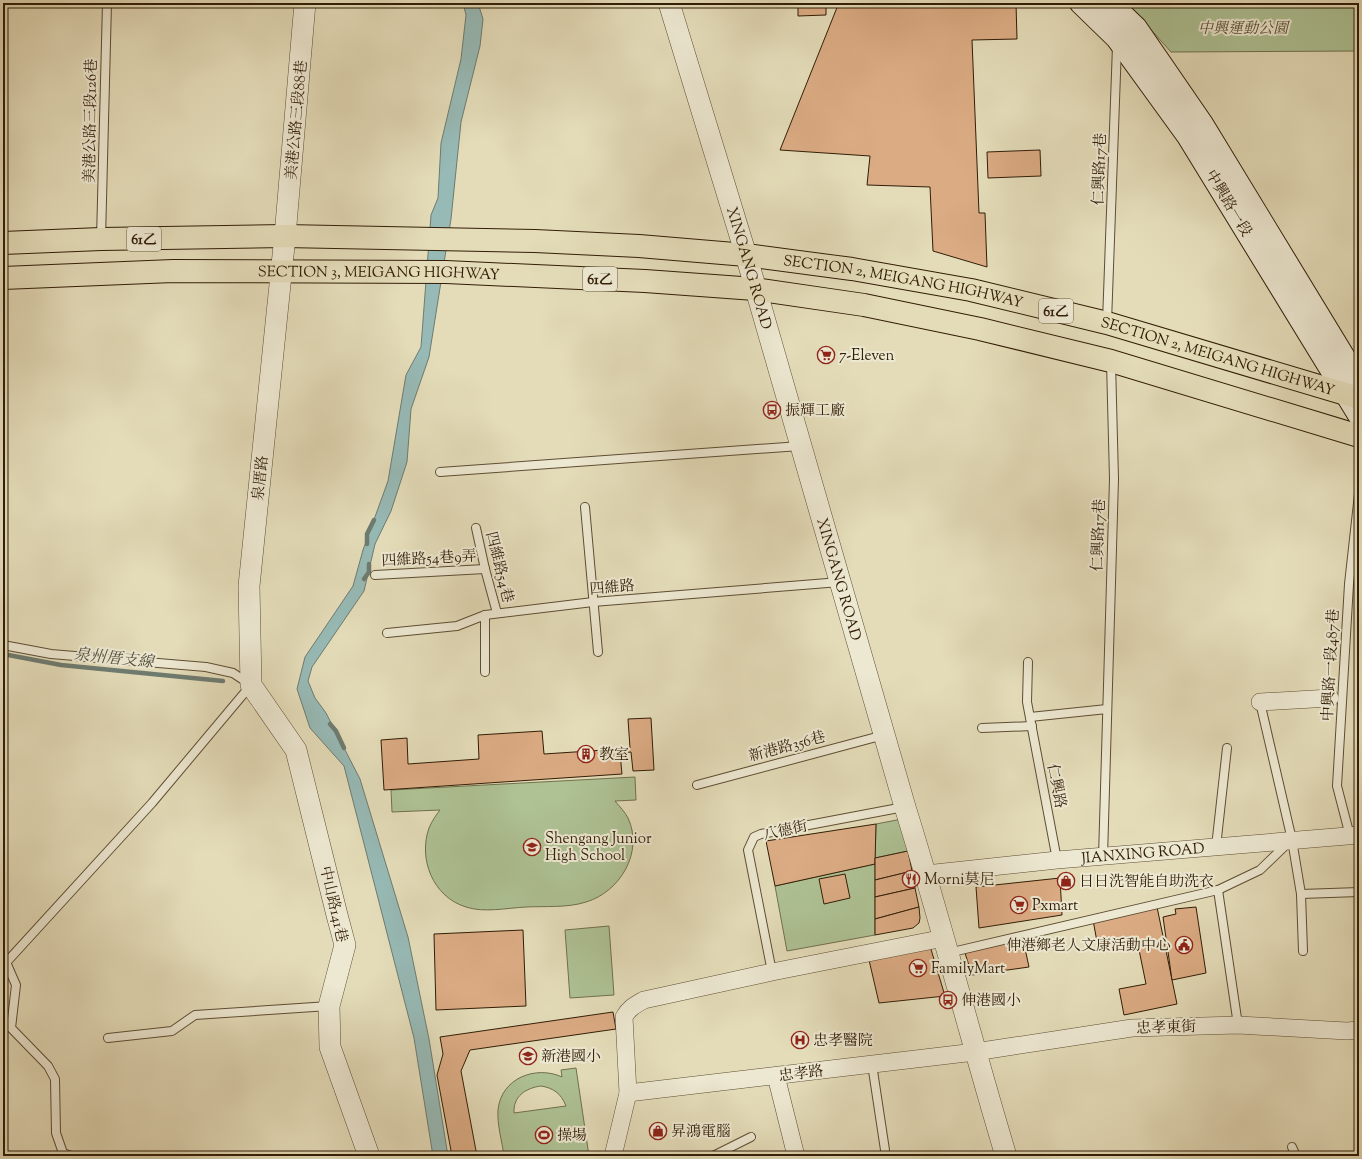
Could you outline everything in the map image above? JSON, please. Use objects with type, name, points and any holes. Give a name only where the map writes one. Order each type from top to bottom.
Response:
[{"type":"main road","name":"中興路一段","points":[[1081,3],[1126,33]]},
{"type":"main road","name":"中興路一段","points":[[1110,3],[1126,33],[1188,136],[1355,392],[1359,415]]},
{"type":"main road","name":"61乙","points":[[3,243],[101,239],[286,236],[534,241],[639,246],[746,255]]},
{"type":"main road","name":"SECTION 2, MEIGANG HIGHWAY","points":[[746,255],[852,269],[971,290],[1107,323],[1355,392]]},
{"type":"main road","name":"SECTION 3, MEIGANG HIGHWAY","points":[[3,278],[173,271],[436,272],[645,281],[755,289]]},
{"type":"main road","name":"SECTION 2, MEIGANG HIGHWAY","points":[[755,289],[864,305],[980,328],[1111,361],[1359,436]]},
{"type":"street","name":"美港公路三段88巷","points":[[281,272],[286,236],[305,3]]},
{"type":"street","name":"XINGANG ROAD","points":[[669,3],[746,255],[800,446],[841,582],[905,807],[926,874],[975,1052],[1006,1156]]},
{"type":"street","name":"泉厝路","points":[[251,685],[249,586],[281,272]]},
{"type":"street","name":"中山路141巷","points":[[251,685],[296,750],[338,915],[345,945],[329,1006],[330,1047],[370,1156]]},
{"type":"street","points":[[1260,702],[1330,698]]},
{"type":"street","name":"JIANXING ROAD","points":[[926,874],[1057,860],[1354,835]]},
{"type":"street","points":[[613,1156],[628,1093],[624,1017],[628,1010],[644,1000],[772,972],[946,946]]},
{"type":"street","name":"忠孝東街","points":[[975,1052],[1132,1028],[1238,1025],[1347,1031],[1359,1030]]},
{"type":"street","name":"忠孝路","points":[[628,1093],[975,1052]]},
{"type":"street","points":[[776,1076],[794,1156]]},
{"type":"lane","name":"美港公路三段126巷","points":[[101,239],[107,3]]},
{"type":"lane","name":"仁興路17巷","points":[[1107,323],[1126,33]]},
{"type":"lane","name":"仁興路17巷","points":[[1103,857],[1114,479],[1111,361]]},
{"type":"lane","points":[[440,472],[800,446]]},
{"type":"lane","name":"中興路一段487巷","points":[[1354,835],[1337,786],[1349,584],[1359,494]]},
{"type":"lane","points":[[585,507],[598,652]]},
{"type":"lane","name":"四維路54巷","points":[[476,528],[497,613]]},
{"type":"lane","name":"四維路54巷9弄","points":[[375,575],[485,569]]},
{"type":"lane","name":"四維路","points":[[387,633],[456,626],[485,615],[497,613],[593,602],[841,582]]},
{"type":"lane","points":[[485,615],[485,672]]},
{"type":"lane","points":[[3,646],[51,654],[206,667],[233,674],[251,685],[152,803],[5,964],[16,985],[11,1028],[48,1066],[55,1079],[56,1133],[64,1153],[70,1156]]},
{"type":"lane","name":"仁興路","points":[[1028,662],[1027,702],[1057,860]]},
{"type":"lane","points":[[1260,702],[1292,840],[1301,894],[1303,951]]},
{"type":"lane","points":[[1030,717],[1107,709]]},
{"type":"lane","points":[[982,728],[1032,726]]},
{"type":"lane","name":"新港路356巷","points":[[697,785],[885,735]]},
{"type":"lane","points":[[1216,847],[1227,748]]},
{"type":"lane","name":"八德街","points":[[772,972],[748,850],[754,837],[761,834],[905,807]]},
{"type":"lane","points":[[946,946],[1218,890],[1260,870],[1292,840]]},
{"type":"lane","points":[[1218,890],[1238,1025]]},
{"type":"lane","points":[[1301,894],[1359,892]]},
{"type":"lane","points":[[108,1038],[172,1030],[195,1015],[329,1006]]},
{"type":"lane","points":[[872,1064],[885,1150]]},
{"type":"lane","points":[[713,1156],[751,1137]]},
{"type":"lane","points":[[1292,1147],[1296,1156]]},
{"type":"green space","name":"中興運動公園","points":[[1127,3],[1359,3],[1359,51],[1171,52]]},
{"type":"green space","points":[[635,777],[636,800],[615,801],[627,816],[632,831],[633,844],[631,857],[626,869],[609,889],[598,897],[579,904],[480,910],[466,907],[454,902],[437,886],[427,864],[426,840],[430,825],[440,810],[392,812],[391,790]]},
{"type":"green space","points":[[902,819],[908,851],[875,858],[876,824]]},
{"type":"green space","points":[[875,864],[875,935],[787,951],[775,886]]},
{"type":"green space","points":[[609,926],[614,995],[570,998],[565,930]]},
{"type":"green space","points":[[576,1068],[589,1156],[504,1156],[499,1127],[498,1110],[501,1099],[506,1090],[513,1082],[521,1077],[541,1073],[562,1077],[561,1070]],"holes":[[[535,1087],[545,1087],[559,1094],[566,1106],[514,1113],[516,1102],[522,1094]]]},
{"type":"water","points":[[463,3],[478,3],[483,19],[480,46],[461,122],[451,219],[429,357],[411,409],[407,462],[391,511],[375,544],[364,591],[312,667],[308,681],[315,698],[326,713],[360,779],[408,937],[429,1039],[448,1156],[433,1156],[414,1038],[344,766],[310,728],[297,689],[305,657],[353,586],[363,550],[388,481],[406,375],[421,347],[431,215],[438,198],[441,143],[461,59],[466,15]]},
{"type":"building","points":[[798,3],[826,3],[826,15],[798,16]]},
{"type":"building","points":[[867,3],[1016,3],[1017,39],[972,40],[979,213],[985,213],[987,267],[933,251],[930,187],[867,185],[870,156],[780,150],[838,5]]},
{"type":"building","points":[[1040,150],[1041,176],[988,178],[987,152]]},
{"type":"building","name":"教室","points":[[651,718],[654,770],[633,771],[631,752],[620,753],[622,774],[384,790],[381,740],[407,738],[408,764],[479,759],[478,735],[542,731],[544,754],[620,749],[630,748],[628,719]]},
{"type":"building","points":[[876,824],[875,864],[775,886],[766,841]]},
{"type":"building","points":[[908,851],[912,871],[875,880],[875,858]]},
{"type":"building","points":[[912,871],[915,888],[875,897],[875,880]]},
{"type":"building","points":[[845,874],[850,898],[824,904],[819,879]]},
{"type":"building","points":[[1060,878],[1062,915],[979,928],[976,887]]},
{"type":"building","points":[[915,888],[919,907],[875,919],[875,897]]},
{"type":"building","points":[[919,907],[919,923],[913,928],[875,935],[875,919]]},
{"type":"building","points":[[1157,907],[1177,1004],[1124,1015],[1119,989],[1146,984],[1137,940],[1098,947],[1093,920]]},
{"type":"building","name":"伸港鄉老人文康活動中心","points":[[1196,907],[1206,973],[1172,980],[1163,917],[1176,914],[1175,909]]},
{"type":"building","points":[[523,930],[526,1006],[436,1010],[434,934]]},
{"type":"building","points":[[1023,939],[1029,967],[972,975],[965,953]]},
{"type":"building","points":[[930,946],[945,996],[879,1003],[869,960]]},
{"type":"building","points":[[613,1012],[616,1029],[470,1050],[461,1071],[477,1156],[452,1156],[437,1075],[443,1054],[440,1037]]},
{"type":"waterway","points":[[367,544],[367,534],[374,520]]},
{"type":"waterway","points":[[364,579],[369,572],[369,564]]},
{"type":"waterway","name":"泉州厝支線","points":[[3,654],[61,665],[223,681]]},
{"type":"waterway","points":[[330,724],[336,731],[344,748]]},
{"type":"place","name":"7-Eleven","points":[[826,355]]},
{"type":"place","name":"振輝工廠","points":[[772,410]]},
{"type":"place","name":"教室","points":[[586,754]]},
{"type":"place","name":"Shengang Junior High School","points":[[532,847]]},
{"type":"place","name":"Morni莫尼","points":[[911,879]]},
{"type":"place","name":"日日洗智能自助洗衣","points":[[1066,881]]},
{"type":"place","name":"Pxmart","points":[[1019,905]]},
{"type":"place","name":"伸港鄉老人文康活動中心","points":[[1184,945]]},
{"type":"place","name":"FamilyMart","points":[[918,968]]},
{"type":"place","name":"伸港國小","points":[[948,1000]]},
{"type":"place","name":"忠孝醫院","points":[[800,1040]]},
{"type":"place","name":"新港國小","points":[[528,1056]]},
{"type":"place","name":"昇鴻電腦","points":[[658,1131]]},
{"type":"place","name":"操場","points":[[544,1135]]}]
